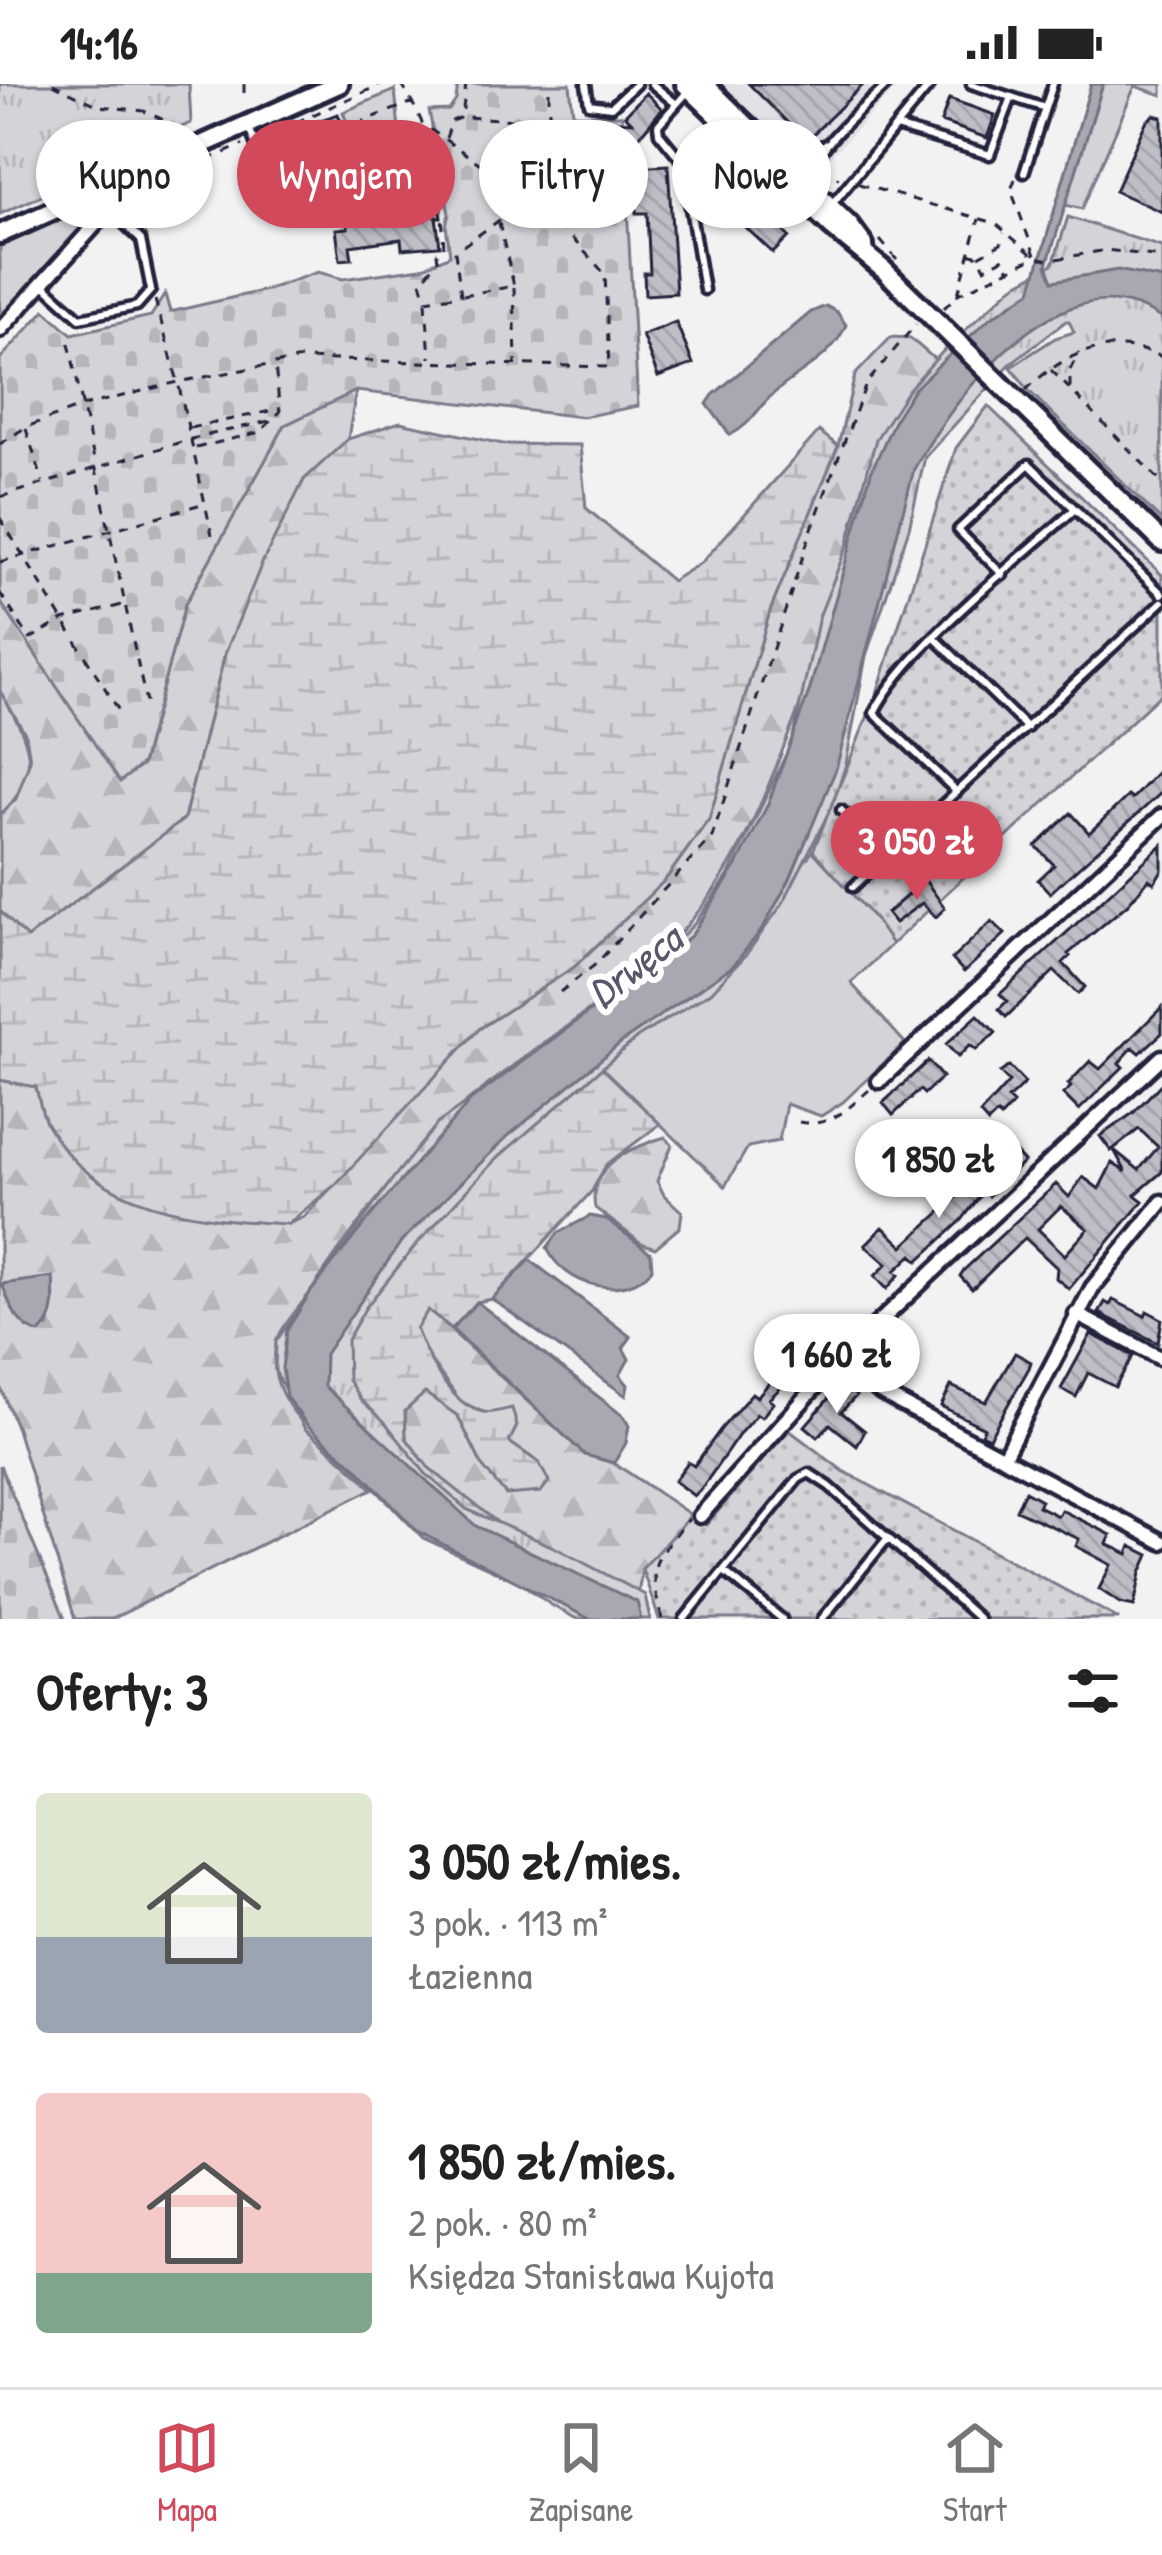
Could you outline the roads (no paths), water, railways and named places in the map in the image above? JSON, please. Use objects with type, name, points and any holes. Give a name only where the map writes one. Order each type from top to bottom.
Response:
[{"type":"main road","points":[[273,120],[338,84]]},
{"type":"main road","points":[[693,85],[730,120]]},
{"type":"main road","points":[[831,207],[884,271]]},
{"type":"main road","points":[[0,234],[36,218]]},
{"type":"main road","points":[[831,226],[884,271],[1162,542]]},
{"type":"street","points":[[0,330],[96,228]]},
{"type":"street","points":[[879,1081],[1162,816]]},
{"type":"street","points":[[699,1512],[842,1357],[1162,1057]]},
{"type":"street","points":[[1004,1456],[1092,1288],[1162,1202]]},
{"type":"street","points":[[1076,1314],[1162,1359]]},
{"type":"street","points":[[842,1357],[880,1393],[1162,1542]]},
{"type":"lane","points":[[586,84],[589,104],[611,107],[635,84]]},
{"type":"lane","points":[[652,84],[675,104]]},
{"type":"lane","points":[[832,141],[888,84]]},
{"type":"lane","points":[[831,205],[931,84]]},
{"type":"lane","points":[[971,84],[1046,108]]},
{"type":"lane","points":[[1024,172],[1053,84]]},
{"type":"lane","points":[[693,85],[662,117],[659,134],[682,161],[704,290]]},
{"type":"lane","points":[[896,127],[990,155],[1012,97]]},
{"type":"lane","points":[[42,283],[80,318],[137,306],[148,297],[151,281],[141,240],[129,228]]},
{"type":"lane","points":[[853,887],[1028,729],[1162,598],[1029,464],[958,530],[1003,575]]},
{"type":"lane","points":[[958,793],[874,712],[882,694],[935,638],[1075,508]]},
{"type":"lane","points":[[935,638],[1028,729]]},
{"type":"lane","points":[[841,810],[889,855]]},
{"type":"lane","points":[[684,1619],[805,1473],[816,1475],[980,1619]]},
{"type":"lane","points":[[822,1619],[887,1539]]},
{"type":"lane","points":[[724,1571],[782,1619]]},
{"type":"water label","name":"Drwęca","points":[[634,965]]}]
